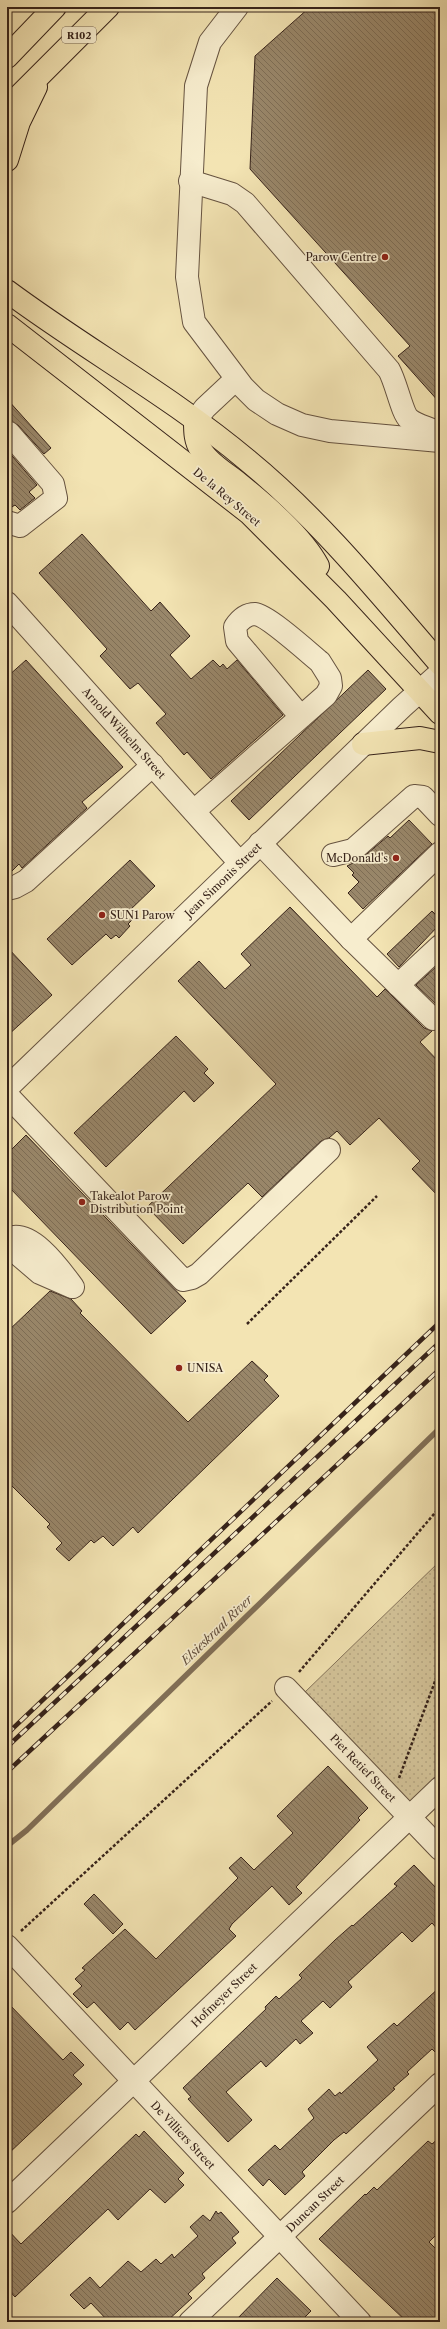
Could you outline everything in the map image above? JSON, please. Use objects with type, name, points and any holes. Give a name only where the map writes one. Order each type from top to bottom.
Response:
[{"type":"main road","points":[[7,57],[55,7]]},
{"type":"main road","name":"R102","points":[[7,108],[108,7]]},
{"type":"main road","points":[[7,160],[24,111],[50,64]]},
{"type":"main road","points":[[7,287],[195,421],[246,459],[289,496],[440,664]]},
{"type":"main road","name":"De la Rey Street","points":[[7,325],[249,513],[336,600],[440,713]]},
{"type":"main road","points":[[195,421],[195,435],[201,450],[209,460],[264,504],[284,524],[314,559],[336,600]]},
{"type":"main road","points":[[363,744],[420,738],[440,742]]},
{"type":"street","points":[[237,7],[210,42],[197,79],[190,181],[187,277],[194,322],[236,379],[256,400],[272,411],[302,426],[330,431],[440,441]]},
{"type":"street","points":[[190,181],[232,194],[245,203],[389,370],[398,389],[407,416],[414,422],[440,434]]},
{"type":"street","points":[[195,421],[205,408],[236,379]]},
{"type":"street","points":[[7,522],[20,526],[56,498],[53,484],[9,433]]},
{"type":"street","name":"Arnold Wilhelm Street","points":[[7,603],[240,863]]},
{"type":"street","points":[[194,811],[302,717],[326,695],[330,686],[327,670],[320,662],[265,618],[253,614],[247,616],[235,627],[237,641],[302,717]]},
{"type":"street","name":"Jean Simonis Street","points":[[7,1088],[363,744],[440,673]]},
{"type":"street","points":[[7,889],[16,887],[26,881],[153,765]]},
{"type":"street","points":[[333,855],[353,850],[414,796],[423,798],[440,815]]},
{"type":"street","points":[[260,843],[351,939],[432,1019]]},
{"type":"street","points":[[351,939],[440,853]]},
{"type":"street","points":[[398,985],[440,946]]},
{"type":"street","points":[[7,1095],[183,1280],[192,1278],[198,1274],[329,1150]]},
{"type":"street","points":[[7,1239],[21,1237],[36,1245],[73,1287],[40,1273],[7,1245]]},
{"type":"street","name":"Piet Retief Street","points":[[286,1688],[440,1849]]},
{"type":"street","name":"Hofmeyer Street","points":[[7,2202],[440,1788]]},
{"type":"street","name":"De Villiers Street","points":[[13,1940],[133,2082],[360,2322]]},
{"type":"street","name":"Duncan Street","points":[[190,2322],[440,2084]]},
{"type":"path","points":[[247,1324],[377,1196]]},
{"type":"path","points":[[13,1940],[286,1688],[440,1507]]},
{"type":"path","points":[[392,1798],[440,1668]]},
{"type":"shaded area","points":[[440,1561],[440,1775],[409,1806],[303,1694]]},
{"type":"building","name":"Parow Centre","points":[[310,7],[440,7],[440,403],[398,356],[410,346],[250,169],[255,56]]},
{"type":"building","points":[[7,399],[51,448],[44,454],[18,425],[7,421]]},
{"type":"building","points":[[7,450],[37,485],[29,492],[35,498],[20,510],[15,505],[7,510]]},
{"type":"building","points":[[82,534],[151,611],[160,602],[190,636],[170,655],[191,679],[213,660],[220,667],[223,664],[227,669],[237,660],[283,715],[211,779],[187,752],[184,755],[156,723],[166,714],[138,683],[130,689],[100,656],[107,649],[39,573]]},
{"type":"building","points":[[26,660],[123,767],[82,802],[87,808],[22,868],[19,864],[7,876],[7,677]]},
{"type":"building","points":[[368,670],[386,689],[249,820],[231,801]]},
{"type":"building","points":[[409,820],[432,844],[363,909],[348,893],[359,882],[352,875],[354,873],[347,866],[361,859],[388,836],[390,838]]},
{"type":"building","name":"SUN1 Parow","points":[[130,860],[155,886],[128,912],[134,918],[128,924],[130,926],[119,938],[116,935],[111,939],[106,934],[72,965],[47,939]]},
{"type":"building","points":[[290,907],[377,997],[385,989],[424,1028],[432,1031],[420,1042],[440,1063],[440,1198],[412,1169],[420,1161],[379,1118],[350,1145],[337,1131],[329,1138],[321,1141],[262,1197],[248,1183],[183,1244],[147,1207],[276,1084],[178,981],[199,961],[225,989],[251,965],[241,954]]},
{"type":"building","points":[[432,911],[440,919],[440,924],[399,967],[387,954]]},
{"type":"building","points":[[7,947],[52,995],[7,1036]]},
{"type":"building","points":[[437,966],[440,969],[440,1008],[416,985]]},
{"type":"building","points":[[176,1036],[208,1069],[204,1073],[214,1083],[194,1102],[184,1091],[106,1167],[74,1133]]},
{"type":"building","points":[[26,1135],[186,1301],[151,1334],[7,1185],[7,1154]]},
{"type":"building","points":[[50,1291],[71,1299],[82,1311],[80,1313],[188,1422],[252,1361],[268,1376],[264,1380],[279,1396],[138,1533],[133,1527],[113,1546],[103,1536],[94,1543],[91,1540],[69,1561],[56,1549],[62,1543],[47,1527],[50,1524],[7,1481],[7,1332]]},
{"type":"building","points":[[328,1766],[368,1808],[358,1818],[360,1820],[296,1887],[302,1893],[289,1905],[272,1886],[232,1924],[229,1929],[236,1936],[135,2030],[128,2022],[120,2030],[94,2002],[87,2008],[73,1994],[82,1986],[75,1979],[85,1970],[82,1968],[125,1929],[156,1959],[238,1878],[229,1868],[241,1857],[254,1870],[293,1833],[277,1816]]},
{"type":"building","points":[[414,1865],[440,1892],[440,1932],[432,1923],[412,1942],[402,1932],[348,1982],[352,1987],[330,2008],[323,2001],[301,2021],[313,2033],[300,2044],[296,2039],[266,2067],[261,2061],[226,2092],[252,2120],[228,2142],[188,2099],[191,2097],[183,2088],[266,2009],[265,2007],[276,1996],[279,1999],[302,1978],[299,1975],[335,1940],[352,1925],[353,1926],[397,1886],[394,1884]]},
{"type":"building","points":[[94,1894],[123,1924],[113,1934],[84,1904]]},
{"type":"building","points":[[440,1987],[440,2057],[432,2049],[407,2072],[409,2074],[393,2088],[395,2089],[346,2134],[344,2132],[334,2140],[302,2172],[305,2176],[285,2195],[269,2179],[263,2186],[248,2170],[275,2145],[280,2150],[314,2118],[308,2109],[329,2089],[335,2096],[340,2092],[341,2094],[378,2060],[367,2047],[394,2023],[397,2026]]},
{"type":"building","points":[[7,2002],[63,2060],[71,2052],[84,2065],[73,2075],[82,2084],[7,2155]]},
{"type":"building","points":[[144,2131],[184,2173],[178,2179],[184,2185],[165,2203],[150,2189],[118,2220],[108,2209],[15,2297],[7,2288],[7,2229],[21,2244],[136,2134],[139,2137]]},
{"type":"building","points":[[440,2137],[440,2231],[429,2242],[440,2253],[440,2322],[407,2322],[319,2239],[365,2194],[366,2195],[374,2187],[377,2190],[428,2141],[432,2144]]},
{"type":"building","points":[[216,2211],[218,2214],[221,2212],[239,2232],[232,2238],[236,2243],[202,2274],[205,2278],[188,2294],[192,2298],[166,2322],[109,2322],[91,2303],[84,2309],[70,2295],[90,2277],[100,2288],[128,2261],[141,2272],[156,2259],[161,2264],[172,2254],[174,2258],[198,2236],[190,2227],[203,2215],[210,2221]]},
{"type":"building","points":[[277,2278],[311,2311],[300,2322],[234,2322]]},
{"type":"waterway","name":"Elsieskraal River","points":[[7,1846],[27,1830],[440,1428]]},
{"type":"railway","points":[[7,1734],[440,1322]]},
{"type":"railway","points":[[7,1747],[440,1342]]},
{"type":"railway","points":[[7,1772],[440,1369]]},
{"type":"place","name":"Parow Centre","points":[[385,257]]},
{"type":"place","name":"McDonald's","points":[[396,858]]},
{"type":"place","name":"SUN1 Parow","points":[[102,915]]},
{"type":"place","name":"Takealot Parow Distribution Point","points":[[82,1202]]},
{"type":"place","name":"UNISA","points":[[179,1368]]}]
